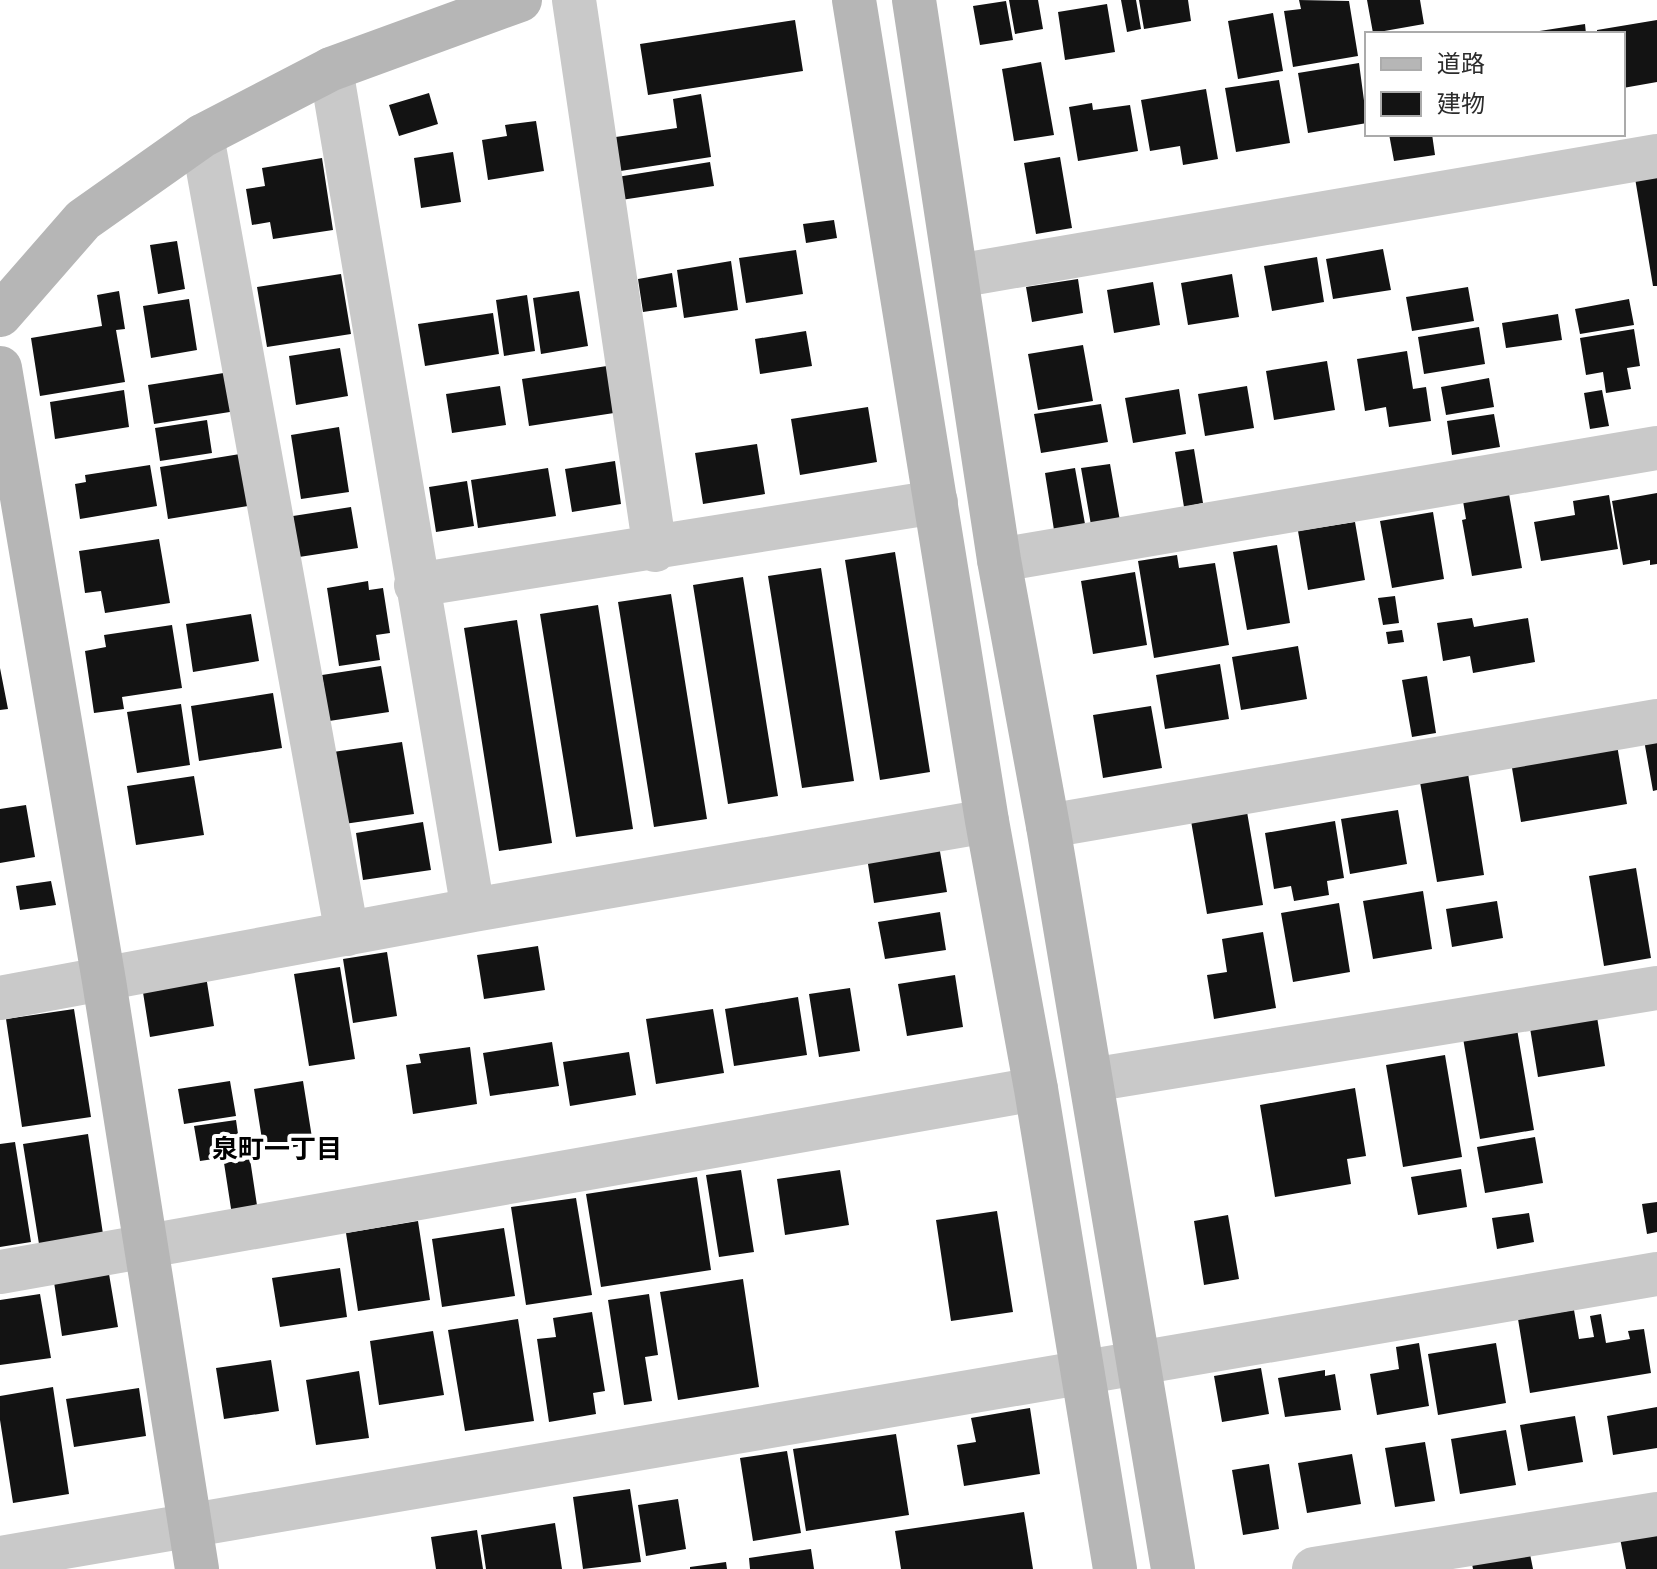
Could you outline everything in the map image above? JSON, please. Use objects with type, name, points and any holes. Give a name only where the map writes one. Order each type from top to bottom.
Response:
[{"type":"street","points":[[0,315],[83,220],[202,136],[331,69],[520,0]]},
{"type":"street","points":[[574,0],[655,550]]},
{"type":"street","points":[[854,0],[987,821],[1036,1089],[1115,1569]]},
{"type":"street","points":[[914,0],[999,560],[1048,826],[1173,1569]]},
{"type":"street","points":[[331,69],[473,910]]},
{"type":"street","points":[[202,136],[347,934]]},
{"type":"street","points":[[957,276],[1657,156]]},
{"type":"street","points":[[0,368],[104,981],[197,1569]]},
{"type":"street","points":[[999,560],[1657,448]]},
{"type":"street","points":[[416,585],[655,550],[936,502]]},
{"type":"street","points":[[1048,826],[1657,721]]},
{"type":"street","points":[[0,998],[473,910],[987,821]]},
{"type":"street","points":[[1091,1080],[1657,988]]},
{"type":"street","points":[[0,1272],[1036,1089]]},
{"type":"street","points":[[0,1558],[1080,1370],[1657,1274]]},
{"type":"street","points":[[1314,1569],[1657,1514]]},
{"type":"building","points":[[1009,0],[1038,0],[1043,29],[1015,34]]},
{"type":"building","points":[[1121,0],[1136,0],[1141,29],[1127,32]]},
{"type":"building","points":[[1139,0],[1188,0],[1191,21],[1144,29]]},
{"type":"building","points":[[1299,0],[1349,1],[1358,56],[1293,67],[1284,11],[1301,9]]},
{"type":"building","points":[[1367,0],[1420,0],[1424,24],[1373,32]]},
{"type":"building","points":[[1006,1],[1013,40],[980,45],[973,6]]},
{"type":"building","points":[[1107,4],[1115,52],[1065,60],[1058,12]]},
{"type":"building","points":[[1273,13],[1283,71],[1238,79],[1228,21]]},
{"type":"building","points":[[795,20],[803,71],[648,95],[640,44]]},
{"type":"building","points":[[1657,20],[1657,82],[1625,88],[1625,32],[1597,30]]},
{"type":"building","points":[[1585,24],[1586,32],[1533,32]]},
{"type":"building","points":[[1041,62],[1054,135],[1014,141],[1002,69]]},
{"type":"building","points":[[1359,63],[1365,123],[1308,133],[1298,73]]},
{"type":"building","points":[[1279,80],[1290,143],[1236,152],[1225,88]]},
{"type":"building","points":[[1206,89],[1218,159],[1183,165],[1180,146],[1150,151],[1141,100]]},
{"type":"building","points":[[429,93],[438,124],[399,136],[389,105]]},
{"type":"building","points":[[701,94],[711,157],[614,172],[609,138],[677,128],[673,99]]},
{"type":"building","points":[[1092,103],[1093,110],[1130,105],[1138,151],[1078,161],[1069,107]]},
{"type":"building","points":[[536,121],[544,171],[488,180],[482,140],[507,136],[505,125]]},
{"type":"building","points":[[1389,136],[1432,136],[1435,155],[1394,161]]},
{"type":"building","points":[[453,152],[461,202],[421,208],[414,158]]},
{"type":"building","points":[[1060,157],[1072,228],[1036,234],[1024,163]]},
{"type":"building","points":[[322,158],[333,230],[273,239],[270,222],[252,225],[246,189],[265,186],[262,168]]},
{"type":"building","points":[[710,162],[714,186],[621,200],[617,177]]},
{"type":"building","points":[[1657,174],[1657,286],[1653,286],[1635,178]]},
{"type":"building","points":[[834,220],[837,238],[806,243],[803,224]]},
{"type":"building","points":[[177,241],[185,289],[158,294],[150,245]]},
{"type":"building","points":[[1383,249],[1391,290],[1333,299],[1326,259]]},
{"type":"building","points":[[796,250],[803,294],[746,303],[739,258]]},
{"type":"building","points":[[1317,257],[1324,302],[1272,311],[1264,266]]},
{"type":"building","points":[[731,261],[738,310],[684,318],[677,270]]},
{"type":"building","points":[[672,273],[677,307],[643,312],[638,279]]},
{"type":"building","points":[[341,274],[351,334],[267,347],[257,287]]},
{"type":"building","points":[[1232,274],[1239,317],[1188,325],[1181,283]]},
{"type":"building","points":[[1078,279],[1083,313],[1032,322],[1026,287]]},
{"type":"building","points":[[1153,282],[1160,325],[1114,333],[1107,290]]},
{"type":"building","points":[[1468,287],[1474,321],[1412,331],[1406,297]]},
{"type":"building","points":[[119,291],[125,329],[116,330],[125,382],[40,396],[31,338],[102,326],[97,295]]},
{"type":"building","points":[[579,291],[588,346],[541,354],[533,298]]},
{"type":"building","points":[[527,295],[535,351],[504,356],[496,300]]},
{"type":"building","points":[[189,299],[197,350],[151,358],[143,306]]},
{"type":"building","points":[[1629,299],[1634,325],[1580,334],[1575,309]]},
{"type":"building","points":[[493,313],[499,354],[425,366],[418,324]]},
{"type":"building","points":[[1558,314],[1562,340],[1506,348],[1502,323]]},
{"type":"building","points":[[1479,327],[1485,364],[1424,374],[1418,337]]},
{"type":"building","points":[[1634,329],[1640,366],[1627,368],[1631,389],[1606,393],[1603,372],[1586,375],[1580,338]]},
{"type":"building","points":[[806,331],[812,366],[760,374],[755,339]]},
{"type":"building","points":[[1083,345],[1093,401],[1038,410],[1028,354]]},
{"type":"building","points":[[340,348],[348,396],[296,405],[289,356]]},
{"type":"building","points":[[1407,351],[1413,389],[1426,387],[1431,421],[1389,427],[1386,407],[1365,411],[1357,359]]},
{"type":"building","points":[[1327,361],[1335,410],[1274,420],[1266,371]]},
{"type":"building","points":[[607,366],[614,413],[529,426],[522,379]]},
{"type":"building","points":[[230,372],[236,411],[154,424],[148,385]]},
{"type":"building","points":[[1489,378],[1494,407],[1446,415],[1441,387]]},
{"type":"building","points":[[500,386],[506,425],[452,433],[446,394]]},
{"type":"building","points":[[1247,386],[1254,428],[1205,436],[1198,394]]},
{"type":"building","points":[[1179,389],[1186,434],[1133,443],[1125,398]]},
{"type":"building","points":[[124,390],[129,427],[55,439],[50,402]]},
{"type":"building","points":[[1602,390],[1609,426],[1590,429],[1584,393]]},
{"type":"building","points":[[1101,404],[1108,442],[1041,453],[1034,414]]},
{"type":"building","points":[[868,407],[877,462],[800,475],[791,419]]},
{"type":"building","points":[[1494,414],[1500,447],[1452,455],[1447,421]]},
{"type":"building","points":[[207,420],[212,453],[160,461],[155,428]]},
{"type":"building","points":[[339,427],[349,492],[301,499],[291,435]]},
{"type":"building","points":[[757,444],[765,494],[703,504],[695,453]]},
{"type":"building","points":[[1194,449],[1203,503],[1184,507],[1175,452]]},
{"type":"building","points":[[240,454],[248,506],[168,519],[160,467]]},
{"type":"building","points":[[615,461],[621,504],[572,512],[565,469]]},
{"type":"building","points":[[1110,464],[1120,521],[1091,525],[1081,468]]},
{"type":"building","points":[[150,465],[157,506],[80,519],[75,484],[86,482],[85,475]]},
{"type":"building","points":[[548,468],[556,516],[478,528],[471,480]]},
{"type":"building","points":[[1075,468],[1085,524],[1054,530],[1045,473]]},
{"type":"building","points":[[467,481],[474,526],[436,532],[429,487]]},
{"type":"building","points":[[1657,493],[1657,564],[1650,565],[1650,560],[1623,565],[1612,501]]},
{"type":"building","points":[[1509,494],[1522,568],[1472,576],[1462,520],[1466,519],[1463,501]]},
{"type":"building","points":[[1609,495],[1618,549],[1541,561],[1534,522],[1575,515],[1573,501]]},
{"type":"building","points":[[351,507],[358,548],[299,557],[293,516]]},
{"type":"building","points":[[1433,512],[1444,579],[1392,588],[1380,521]]},
{"type":"building","points":[[1355,522],[1365,580],[1308,590],[1298,531]]},
{"type":"building","points":[[159,539],[170,603],[105,613],[101,591],[85,593],[79,551]]},
{"type":"building","points":[[1277,545],[1290,623],[1247,630],[1233,552]]},
{"type":"building","points":[[895,552],[930,772],[880,780],[845,560]]},
{"type":"building","points":[[1177,555],[1179,568],[1215,563],[1229,645],[1154,658],[1138,561]]},
{"type":"building","points":[[821,568],[854,781],[802,788],[768,576]]},
{"type":"building","points":[[1135,572],[1147,645],[1093,654],[1081,581]]},
{"type":"building","points":[[743,577],[778,796],[728,804],[693,585]]},
{"type":"building","points":[[368,581],[369,590],[383,588],[390,633],[376,635],[380,660],[339,666],[327,588]]},
{"type":"building","points":[[671,594],[707,819],[654,827],[618,602]]},
{"type":"building","points":[[1395,596],[1399,623],[1383,625],[1378,598]]},
{"type":"building","points":[[598,605],[633,829],[576,837],[540,614]]},
{"type":"building","points":[[251,614],[259,661],[193,672],[186,624]]},
{"type":"building","points":[[1472,618],[1474,627],[1528,618],[1535,662],[1473,673],[1470,656],[1443,661],[1437,623]]},
{"type":"building","points":[[517,620],[552,843],[499,851],[464,628]]},
{"type":"building","points":[[172,625],[182,688],[122,697],[124,709],[94,713],[85,651],[106,647],[104,635]]},
{"type":"building","points":[[1402,630],[1404,642],[1388,644],[1386,632]]},
{"type":"building","points":[[1298,646],[1307,699],[1241,710],[1232,657]]},
{"type":"building","points":[[1220,664],[1229,719],[1165,729],[1156,675]]},
{"type":"building","points":[[381,666],[389,712],[329,721],[322,675]]},
{"type":"building","points":[[0,668],[8,709],[0,710]]},
{"type":"building","points":[[1427,676],[1436,733],[1412,737],[1402,680]]},
{"type":"building","points":[[273,693],[282,748],[199,761],[191,706]]},
{"type":"building","points":[[181,704],[190,765],[137,773],[127,712]]},
{"type":"building","points":[[1151,706],[1162,768],[1103,778],[1093,715]]},
{"type":"building","points":[[1657,738],[1657,790],[1653,791],[1644,740]]},
{"type":"building","points":[[402,742],[414,814],[344,824],[333,752]]},
{"type":"building","points":[[1617,745],[1627,804],[1521,822],[1511,762]]},
{"type":"building","points":[[1467,767],[1484,875],[1437,882],[1419,776]]},
{"type":"building","points":[[194,776],[204,835],[136,845],[127,786]]},
{"type":"building","points":[[26,805],[35,857],[0,863],[0,809]]},
{"type":"building","points":[[1246,806],[1263,905],[1207,914],[1190,815]]},
{"type":"building","points":[[1398,810],[1407,864],[1350,874],[1341,819]]},
{"type":"building","points":[[1335,821],[1344,878],[1327,881],[1329,895],[1294,901],[1291,886],[1274,889],[1265,833]]},
{"type":"building","points":[[423,822],[431,870],[363,880],[356,833]]},
{"type":"building","points":[[938,840],[947,892],[874,903],[866,851]]},
{"type":"building","points":[[1636,868],[1651,958],[1604,966],[1589,876]]},
{"type":"building","points":[[51,881],[56,905],[20,910],[16,886]]},
{"type":"building","points":[[1423,891],[1432,949],[1373,959],[1363,901]]},
{"type":"building","points":[[1497,901],[1503,938],[1452,947],[1446,909]]},
{"type":"building","points":[[1339,903],[1350,972],[1293,982],[1281,913]]},
{"type":"building","points":[[940,912],[946,950],[885,959],[878,922]]},
{"type":"building","points":[[1263,932],[1276,1008],[1214,1019],[1207,975],[1227,972],[1222,939]]},
{"type":"building","points":[[538,946],[545,990],[484,999],[477,955]]},
{"type":"building","points":[[387,952],[397,1016],[353,1023],[343,959]]},
{"type":"building","points":[[340,967],[355,1059],[309,1066],[294,974]]},
{"type":"building","points":[[955,975],[963,1027],[907,1036],[898,984]]},
{"type":"building","points":[[206,976],[214,1026],[150,1037],[142,986]]},
{"type":"building","points":[[850,988],[860,1051],[819,1057],[809,994]]},
{"type":"building","points":[[798,997],[807,1055],[734,1066],[725,1009]]},
{"type":"building","points":[[74,1009],[91,1117],[22,1127],[6,1019]]},
{"type":"building","points":[[713,1009],[724,1073],[656,1084],[646,1019]]},
{"type":"building","points":[[1597,1017],[1605,1066],[1538,1077],[1530,1028]]},
{"type":"building","points":[[1517,1029],[1534,1130],[1480,1139],[1463,1038]]},
{"type":"building","points":[[552,1042],[559,1086],[490,1096],[483,1053]]},
{"type":"building","points":[[470,1047],[477,1104],[413,1114],[406,1065],[421,1063],[419,1054]]},
{"type":"building","points":[[629,1052],[636,1095],[570,1106],[563,1062]]},
{"type":"building","points":[[1445,1055],[1462,1157],[1403,1167],[1386,1065]]},
{"type":"building","points":[[230,1081],[236,1116],[184,1124],[178,1089]]},
{"type":"building","points":[[303,1081],[313,1144],[264,1152],[254,1089]]},
{"type":"building","points":[[1355,1088],[1366,1156],[1347,1159],[1351,1184],[1275,1197],[1260,1105]]},
{"type":"building","points":[[236,1120],[241,1155],[200,1161],[194,1126]]},
{"type":"building","points":[[88,1134],[103,1234],[39,1244],[23,1144]]},
{"type":"building","points":[[1535,1137],[1543,1183],[1485,1193],[1477,1147]]},
{"type":"building","points":[[15,1142],[31,1242],[0,1247],[0,1144]]},
{"type":"building","points":[[250,1159],[258,1212],[232,1215],[224,1163]]},
{"type":"building","points":[[1461,1169],[1467,1207],[1418,1215],[1411,1177]]},
{"type":"building","points":[[741,1170],[754,1252],[719,1257],[706,1175]]},
{"type":"building","points":[[840,1170],[849,1225],[785,1235],[777,1179]]},
{"type":"building","points":[[697,1177],[711,1270],[601,1287],[586,1194]]},
{"type":"building","points":[[576,1198],[592,1295],[526,1305],[511,1207]]},
{"type":"building","points":[[1657,1202],[1657,1232],[1647,1234],[1642,1204]]},
{"type":"building","points":[[997,1211],[1013,1312],[951,1321],[936,1220]]},
{"type":"building","points":[[1529,1213],[1534,1242],[1497,1249],[1492,1218]]},
{"type":"building","points":[[1228,1215],[1239,1279],[1204,1285],[1194,1221]]},
{"type":"building","points":[[418,1221],[430,1300],[358,1311],[346,1233]]},
{"type":"building","points":[[504,1228],[515,1296],[442,1307],[432,1239]]},
{"type":"building","points":[[340,1268],[347,1317],[280,1327],[272,1278]]},
{"type":"building","points":[[109,1274],[118,1327],[62,1336],[54,1282]]},
{"type":"building","points":[[743,1279],[759,1387],[678,1400],[660,1292]]},
{"type":"building","points":[[40,1294],[51,1358],[0,1365],[0,1300]]},
{"type":"building","points":[[649,1294],[658,1355],[645,1357],[652,1401],[624,1405],[608,1300]]},
{"type":"building","points":[[1574,1310],[1579,1339],[1594,1337],[1590,1316],[1601,1314],[1606,1343],[1630,1339],[1628,1331],[1644,1329],[1651,1373],[1530,1393],[1518,1319]]},
{"type":"building","points":[[592,1312],[605,1391],[593,1393],[596,1414],[549,1422],[537,1339],[556,1337],[553,1318]]},
{"type":"building","points":[[518,1319],[534,1421],[465,1431],[448,1330]]},
{"type":"building","points":[[433,1331],[444,1395],[379,1405],[370,1341]]},
{"type":"building","points":[[1419,1343],[1429,1406],[1377,1415],[1370,1374],[1399,1369],[1396,1347]]},
{"type":"building","points":[[1496,1343],[1506,1403],[1438,1415],[1428,1354]]},
{"type":"building","points":[[271,1360],[279,1411],[224,1419],[216,1368]]},
{"type":"building","points":[[1261,1368],[1269,1414],[1222,1422],[1214,1376]]},
{"type":"building","points":[[1325,1370],[1325,1376],[1335,1374],[1341,1410],[1285,1417],[1278,1378]]},
{"type":"building","points":[[359,1371],[369,1438],[316,1445],[306,1380]]},
{"type":"building","points":[[53,1387],[69,1494],[13,1503],[0,1420],[0,1396]]},
{"type":"building","points":[[139,1388],[146,1436],[74,1447],[66,1399]]},
{"type":"building","points":[[1657,1407],[1657,1448],[1613,1455],[1607,1416]]},
{"type":"building","points":[[1030,1408],[1040,1474],[964,1486],[957,1445],[976,1442],[971,1418]]},
{"type":"building","points":[[1575,1416],[1583,1462],[1528,1471],[1520,1425]]},
{"type":"building","points":[[1506,1430],[1516,1485],[1460,1494],[1451,1439]]},
{"type":"building","points":[[896,1434],[909,1515],[806,1531],[793,1449]]},
{"type":"building","points":[[1425,1442],[1435,1501],[1395,1507],[1385,1448]]},
{"type":"building","points":[[787,1451],[801,1533],[753,1541],[740,1458]]},
{"type":"building","points":[[1352,1454],[1361,1504],[1307,1513],[1298,1463]]},
{"type":"building","points":[[1269,1464],[1279,1529],[1243,1535],[1232,1470]]},
{"type":"building","points":[[630,1489],[641,1562],[583,1569],[573,1497]]},
{"type":"building","points":[[678,1499],[686,1549],[646,1556],[638,1505]]},
{"type":"building","points":[[1024,1512],[1033,1569],[901,1569],[895,1531]]},
{"type":"building","points":[[555,1523],[562,1569],[486,1569],[481,1535]]},
{"type":"building","points":[[477,1530],[483,1569],[436,1569],[431,1537]]},
{"type":"building","points":[[1657,1532],[1657,1569],[1626,1569],[1620,1538]]},
{"type":"building","points":[[811,1549],[814,1569],[750,1569],[749,1558]]},
{"type":"building","points":[[1530,1554],[1533,1569],[1473,1569],[1472,1564]]},
{"type":"building","points":[[726,1562],[727,1569],[690,1569],[690,1567]]},
{"type":"district","name":"泉町一丁目","points":[[277,1148]]}]
